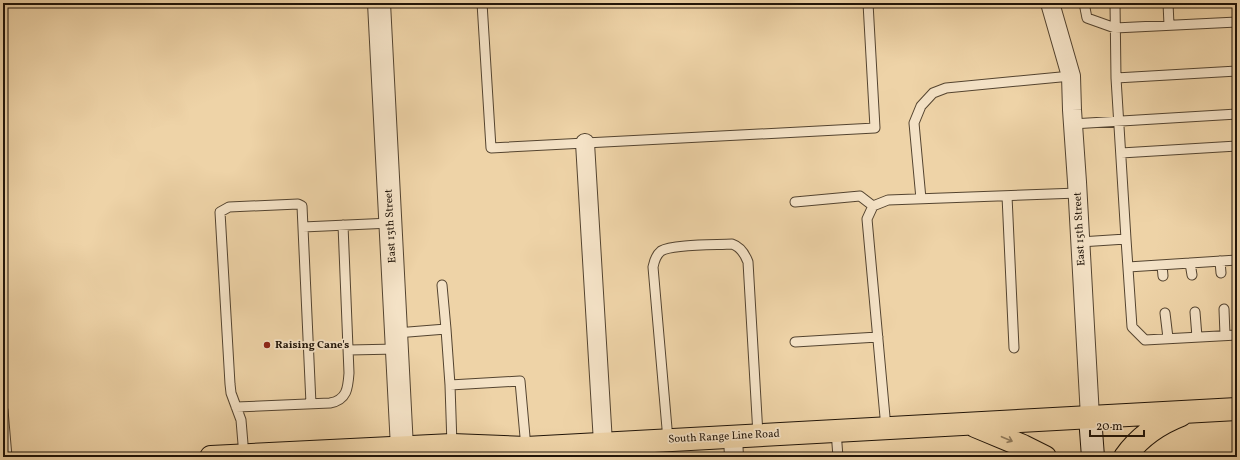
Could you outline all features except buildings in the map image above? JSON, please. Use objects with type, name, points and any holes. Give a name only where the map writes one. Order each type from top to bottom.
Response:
[{"type":"main road","name":"South Range Line Road","points":[[211,457],[452,445],[526,448],[668,440],[734,447],[758,435],[1237,409]]},
{"type":"main road","points":[[1125,457],[1144,436],[1165,421],[1188,412]]},
{"type":"main road","points":[[971,424],[1045,457]]},
{"type":"street","name":"East 13th Street","points":[[379,3],[402,448]]},
{"type":"street","name":"East 15th Street","points":[[1050,3],[1071,76],[1072,124],[1078,194],[1093,457]]},
{"type":"street","points":[[585,143],[603,443]]},
{"type":"lane","points":[[482,3],[491,148],[875,128],[868,3]]},
{"type":"lane","points":[[1084,3],[1087,18],[1115,28],[1237,22]]},
{"type":"lane","points":[[1115,3],[1116,78],[1132,327],[1145,340],[1237,335]]},
{"type":"lane","points":[[1168,3],[1169,25]]},
{"type":"lane","points":[[1116,78],[1237,71]]},
{"type":"lane","points":[[921,199],[914,123],[921,106],[933,93],[946,88],[1071,76]]},
{"type":"lane","points":[[1072,124],[1237,114]]},
{"type":"lane","points":[[1122,153],[1237,146]]},
{"type":"lane","points":[[886,428],[867,219],[873,206],[888,200],[1078,194]]},
{"type":"lane","points":[[795,202],[860,196],[873,206]]},
{"type":"lane","points":[[1007,196],[1014,348]]},
{"type":"lane","points":[[244,456],[242,429],[230,384],[220,212],[223,209],[229,207],[298,204],[302,206],[310,404]]},
{"type":"lane","points":[[303,227],[391,223]]},
{"type":"lane","points":[[236,407],[336,402],[344,396],[348,385],[349,350],[344,225]]},
{"type":"lane","points":[[1080,242],[1126,239]]},
{"type":"lane","points":[[668,440],[653,267],[655,260],[660,252],[667,248],[732,244],[738,246],[745,254],[748,262],[758,435]]},
{"type":"lane","points":[[1128,267],[1237,260]]},
{"type":"lane","points":[[1220,261],[1221,272]]},
{"type":"lane","points":[[1190,263],[1192,275]]},
{"type":"lane","points":[[1162,265],[1162,276]]},
{"type":"lane","points":[[442,285],[450,385],[452,445]]},
{"type":"lane","points":[[1224,309],[1225,335]]},
{"type":"lane","points":[[1195,312],[1197,337]]},
{"type":"lane","points":[[1166,313],[1168,338]]},
{"type":"lane","points":[[349,350],[397,341],[446,329]]},
{"type":"lane","points":[[795,342],[878,337]]},
{"type":"lane","points":[[450,385],[520,381],[526,448]]},
{"type":"lane","points":[[3,412],[4,437],[7,457]]},
{"type":"lane","points":[[836,431],[838,457]]},
{"type":"place","name":"Raising Cane's","points":[[267,345]]}]
